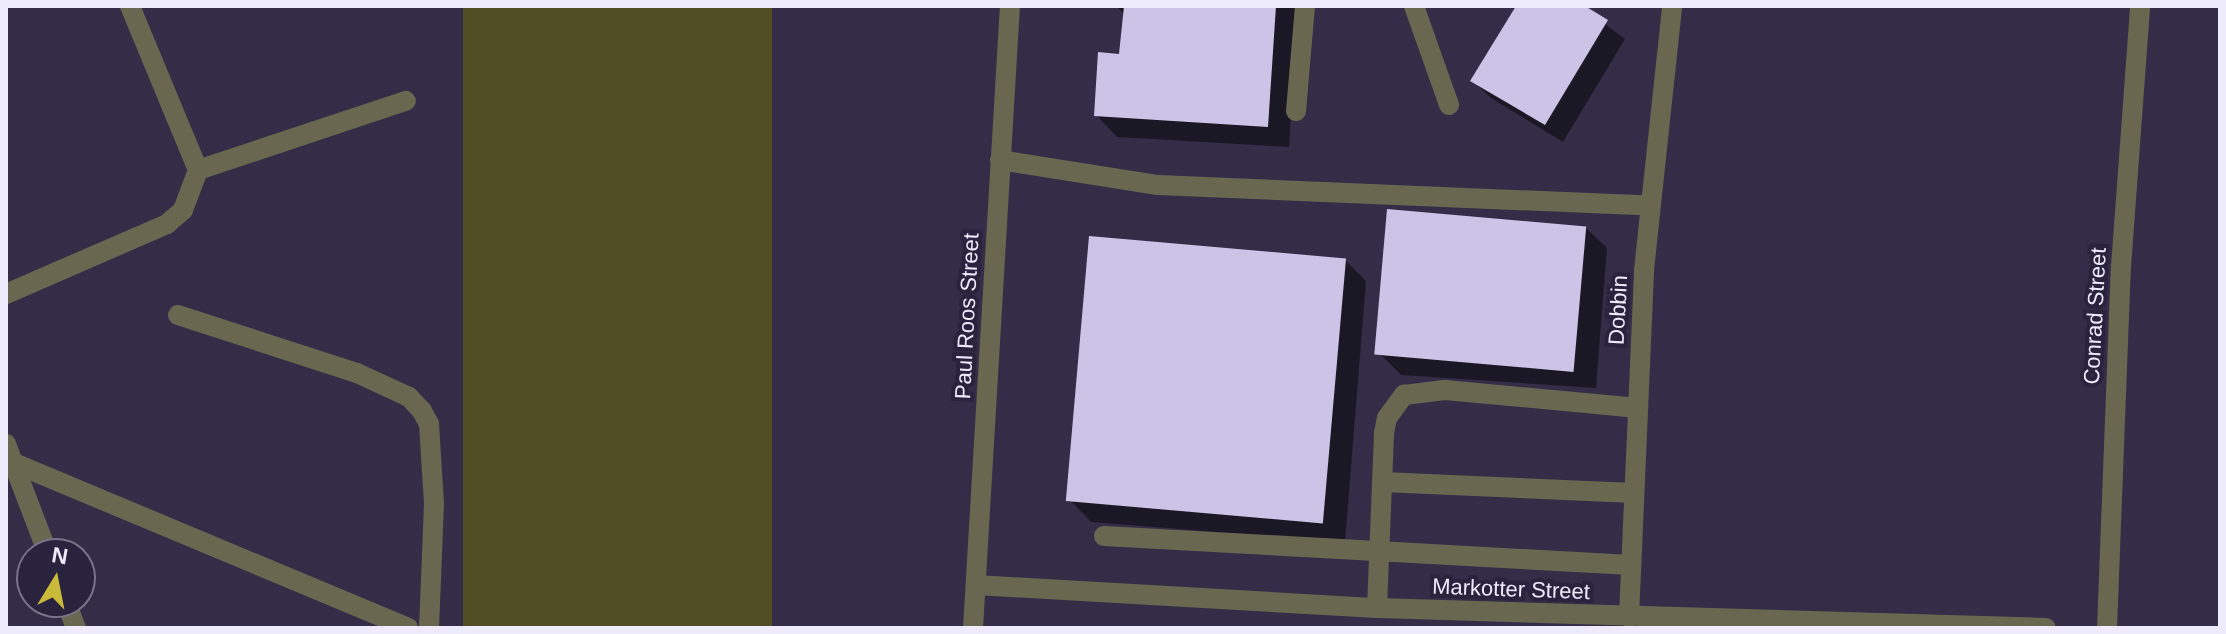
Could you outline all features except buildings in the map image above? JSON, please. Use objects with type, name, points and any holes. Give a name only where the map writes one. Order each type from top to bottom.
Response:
[{"type":"street","points":[[6,294],[167,224],[183,210],[198,170],[130,6]]},
{"type":"street","name":"Paul Roos Street","points":[[973,628],[1010,6]]},
{"type":"street","points":[[1296,111],[1305,6]]},
{"type":"street","points":[[1414,6],[1449,105]]},
{"type":"street","name":"Dobbin","points":[[1629,617],[1650,206],[1672,6]]},
{"type":"street","name":"Conrad Street","points":[[2107,628],[2121,267],[2140,6]]},
{"type":"street","points":[[198,170],[406,101]]},
{"type":"street","points":[[1000,160],[1158,185],[1650,206]]},
{"type":"street","points":[[178,315],[357,373],[409,397],[422,411],[429,424],[434,504],[429,628]]},
{"type":"street","points":[[1377,608],[1387,418],[1404,395],[1445,390],[1638,408]]},
{"type":"street","points":[[6,444],[42,538]]},
{"type":"street","points":[[14,463],[408,628]]},
{"type":"street","points":[[1383,482],[1634,493]]},
{"type":"street","points":[[1104,536],[1631,565]]},
{"type":"street","name":"Markotter Street","points":[[976,585],[1377,608],[2046,628]]},
{"type":"shaded area","points":[[463,6],[772,6],[772,628],[463,628]]}]
